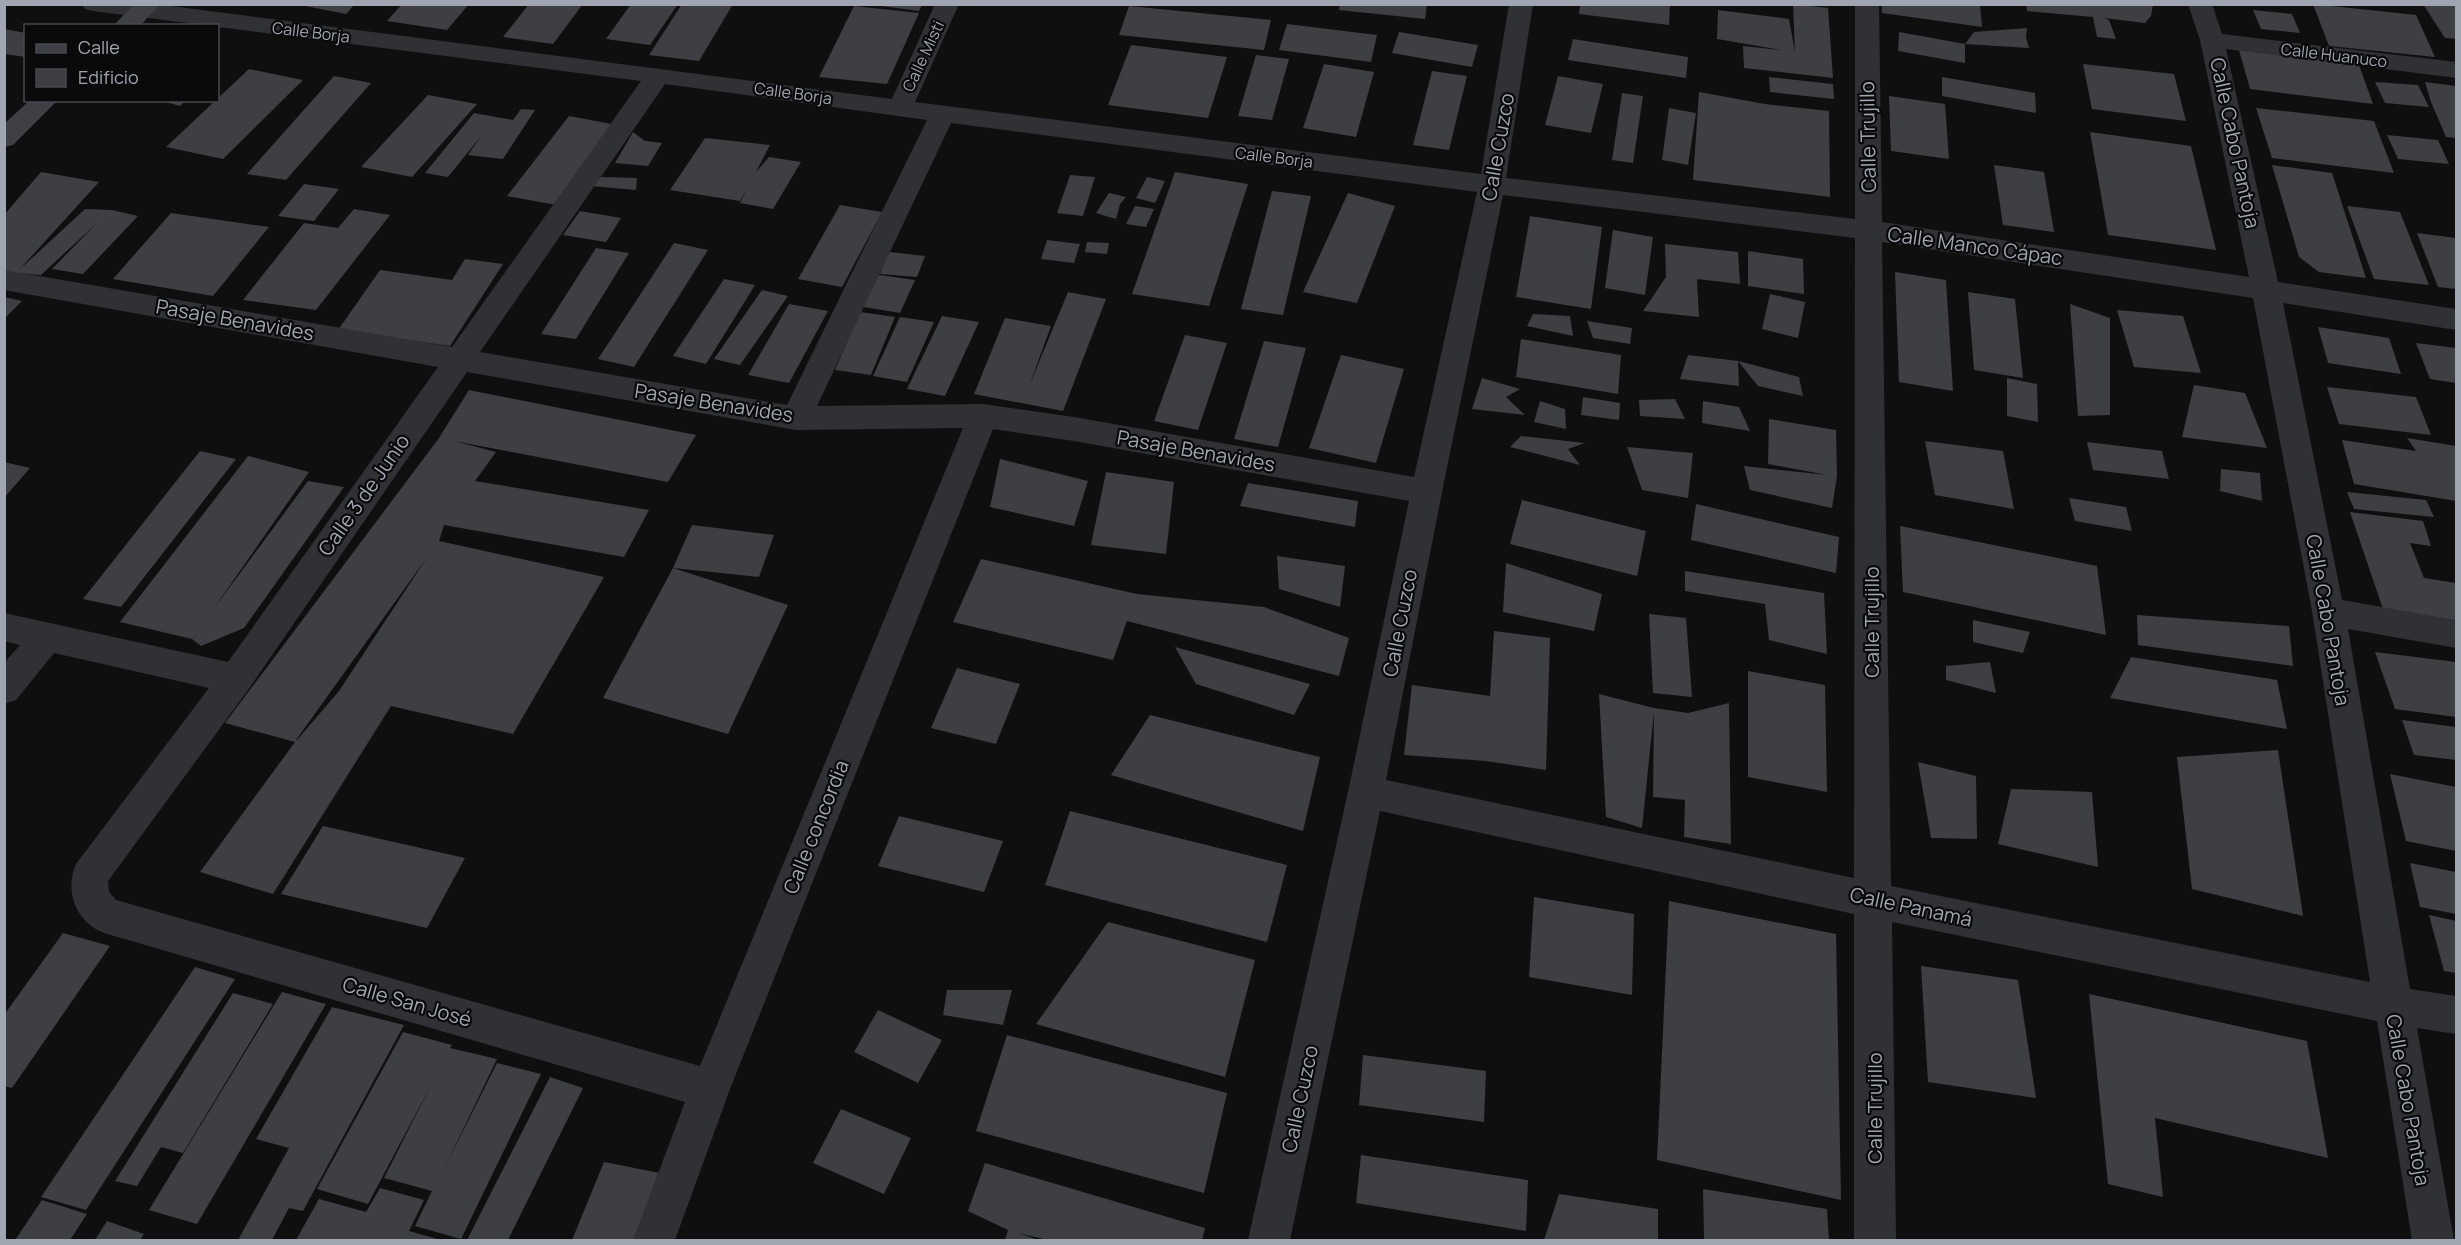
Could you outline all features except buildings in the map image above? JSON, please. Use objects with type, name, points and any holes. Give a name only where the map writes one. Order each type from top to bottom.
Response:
[{"type":"main road","points":[[4,139],[44,102]]},
{"type":"street","name":"Calle Borja","points":[[93,4],[138,14],[658,75],[1492,184]]},
{"type":"street","name":"Calle Misti","points":[[900,108],[947,4]]},
{"type":"street","name":"Calle Cuzco","points":[[1269,1240],[1366,792],[1426,492],[1492,184],[1521,4]]},
{"type":"street","name":"Calle Trujillo","points":[[1867,4],[1875,1240]]},
{"type":"street","name":"Calle Cabo Pantoja","points":[[2200,4],[2212,40],[2267,289],[2328,612],[2391,1005],[2433,1240]]},
{"type":"street","name":"Calle Huanuco","points":[[2212,40],[2457,70]]},
{"type":"street","name":"Calle 3 de Junio","points":[[104,915],[91,898],[89,876],[236,679],[658,75]]},
{"type":"street","points":[[796,418],[943,114]]},
{"type":"street","name":"Calle Manco Cápac","points":[[1492,184],[1869,230],[2457,319]]},
{"type":"street","name":"Pasaje Benavides","points":[[4,280],[796,418],[983,416],[1074,429],[1426,492]]},
{"type":"street","name":"Calle concordia","points":[[654,1240],[710,1089],[983,416]]},
{"type":"street","points":[[2328,612],[2457,634]]},
{"type":"street","points":[[4,627],[236,679]]},
{"type":"street","points":[[4,689],[46,638]]},
{"type":"street","name":"Calle Panamá","points":[[1366,792],[1873,900],[2391,1005],[2457,1015]]},
{"type":"street","name":"Calle San José","points":[[104,915],[710,1089]]}]
